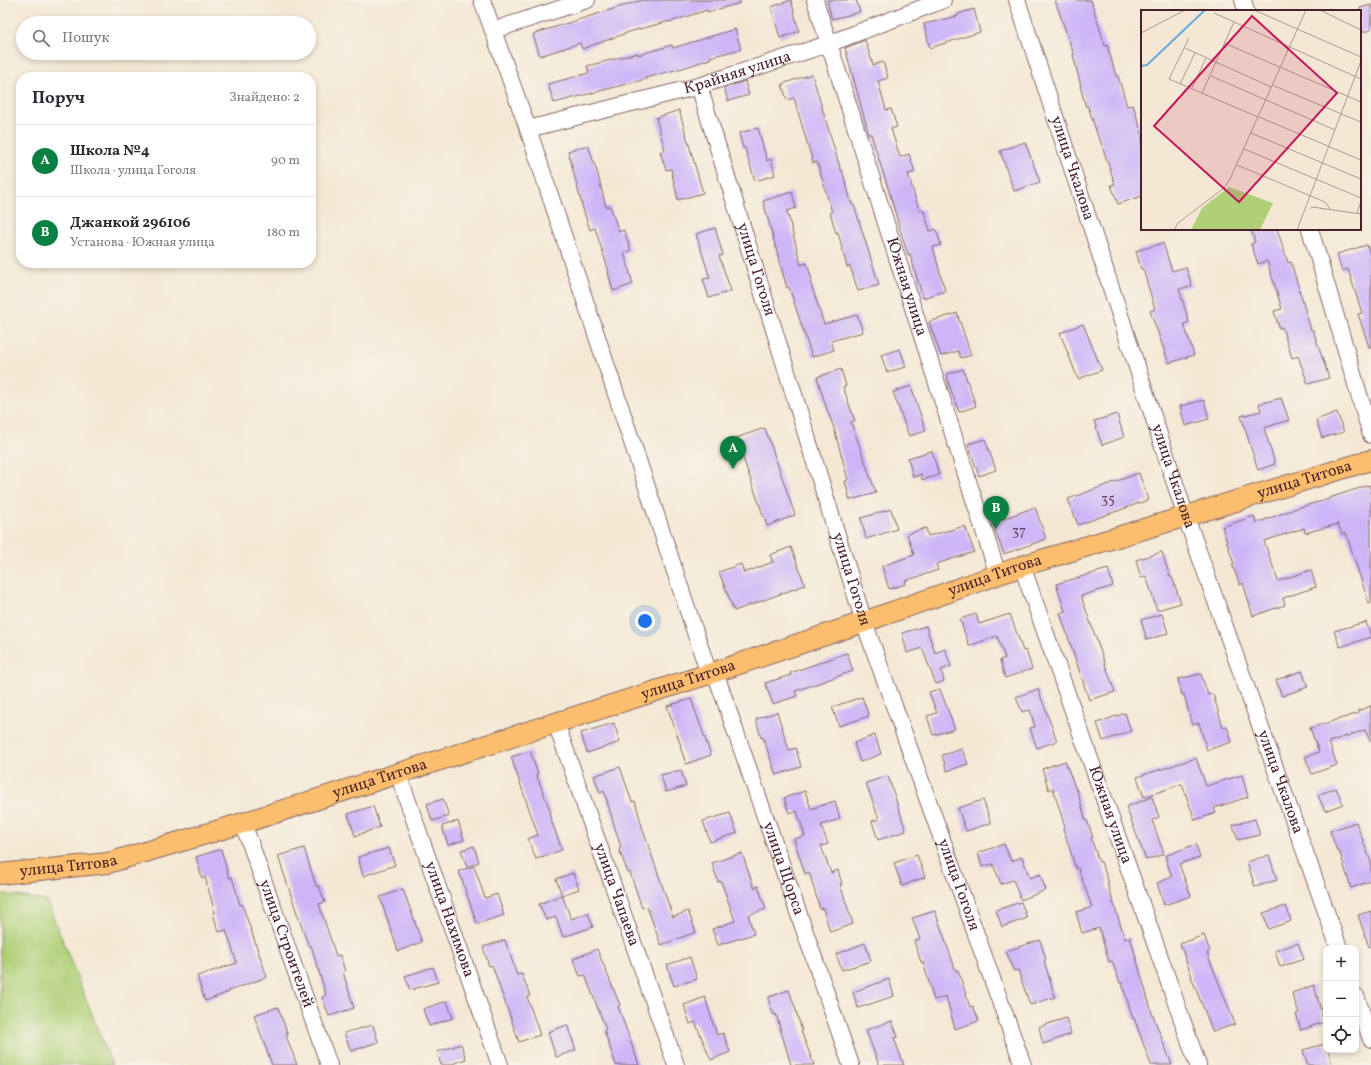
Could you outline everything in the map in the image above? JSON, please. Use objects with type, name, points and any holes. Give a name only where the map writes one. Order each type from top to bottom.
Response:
[{"type":"main road","name":"улица Титова","points":[[0,874],[108,863],[556,724],[864,622],[1022,566],[1371,460]]},
{"type":"street","name":"улица Щорса","points":[[482,0],[494,30],[528,129],[712,673],[851,1065]]},
{"type":"street","points":[[494,30],[587,0]]},
{"type":"street","name":"Южная улица","points":[[815,0],[998,575]]},
{"type":"street","name":"Крайняя улица","points":[[528,129],[699,86],[828,44],[943,0]]},
{"type":"street","name":"улица Чкалова","points":[[1017,0],[1186,517],[1338,945]]},
{"type":"street","points":[[1243,0],[1246,10]]},
{"type":"street","name":"улица Гоголя","points":[[699,86],[864,622],[1023,1065]]},
{"type":"street","points":[[1310,230],[1371,435]]},
{"type":"street","name":"Южная улица","points":[[1022,566],[1198,1065]]},
{"type":"street","name":"улица Чапаева","points":[[556,724],[676,1065]]},
{"type":"street","name":"улица Нахимова","points":[[398,773],[500,1065]]},
{"type":"street","name":"улица Строителей","points":[[243,822],[329,1065]]},
{"type":"street","points":[[1359,1005],[1371,1039]]},
{"type":"green space","points":[[0,893],[47,901],[112,1065],[0,1065]]},
{"type":"building","points":[[642,0],[740,0],[740,3],[708,12],[707,10],[670,22],[632,31],[582,49],[580,43],[540,56],[533,34]]},
{"type":"building","points":[[791,0],[799,31],[780,38],[771,7]]},
{"type":"building","points":[[827,0],[856,0],[860,12],[832,19]]},
{"type":"building","points":[[1055,0],[1091,0],[1105,46],[1107,45],[1127,106],[1133,105],[1141,131],[1141,196],[1118,204],[1111,185],[1115,184],[1088,106],[1086,107],[1074,55]]},
{"type":"building","points":[[1371,5],[1371,30],[1361,33],[1361,10],[1360,8]]},
{"type":"building","points":[[974,9],[980,32],[930,48],[924,24],[958,16],[958,14]]},
{"type":"building","points":[[735,29],[741,49],[710,57],[710,59],[645,78],[646,79],[554,103],[548,84],[589,73],[587,66],[638,53],[638,55],[672,45],[673,48]]},
{"type":"building","points":[[865,40],[873,65],[883,62],[888,78],[878,81],[886,110],[891,109],[897,127],[891,129],[900,157],[909,154],[915,172],[908,174],[919,210],[923,209],[930,231],[936,229],[941,245],[933,247],[945,291],[923,298],[910,254],[908,255],[901,233],[871,134],[869,135],[845,48]]},
{"type":"building","points":[[812,74],[841,171],[842,170],[852,205],[854,205],[879,285],[858,291],[850,266],[847,267],[838,232],[836,233],[830,212],[832,212],[817,162],[813,163],[794,98],[787,100],[782,84]]},
{"type":"building","points":[[745,81],[749,95],[728,101],[724,88]]},
{"type":"building","points":[[679,110],[703,193],[678,200],[671,169],[666,170],[660,152],[665,150],[656,118]]},
{"type":"building","points":[[758,128],[767,161],[771,159],[775,175],[755,181],[739,133]]},
{"type":"building","points":[[1025,142],[1040,182],[1014,191],[1000,151]]},
{"type":"building","points":[[588,145],[598,175],[606,207],[610,206],[619,232],[624,230],[631,251],[624,253],[633,284],[613,291],[609,272],[595,228],[590,230],[583,209],[568,151]]},
{"type":"building","points":[[792,192],[796,208],[787,211],[801,265],[807,263],[812,280],[810,281],[824,324],[857,315],[863,332],[831,341],[834,350],[812,357],[789,287],[787,288],[763,201]]},
{"type":"building","points":[[715,228],[723,255],[719,256],[731,291],[709,298],[703,279],[710,278],[696,234]]},
{"type":"building","points":[[1251,230],[1277,230],[1288,263],[1291,262],[1311,330],[1313,330],[1329,378],[1308,384],[1298,356],[1292,358],[1282,327],[1279,328],[1274,311],[1282,309],[1267,261],[1258,264],[1251,244],[1255,242]]},
{"type":"building","points":[[1163,243],[1172,271],[1186,267],[1192,286],[1179,289],[1189,322],[1184,324],[1194,355],[1169,363],[1150,311],[1155,309],[1136,251]]},
{"type":"building","points":[[1367,245],[1371,258],[1371,347],[1369,347],[1358,314],[1362,313],[1348,269],[1342,271],[1337,254]]},
{"type":"building","points":[[957,313],[971,355],[961,358],[958,351],[941,356],[929,322]]},
{"type":"building","points":[[1083,324],[1102,370],[1078,379],[1060,333]]},
{"type":"building","points":[[900,349],[906,367],[887,372],[881,355]]},
{"type":"building","points":[[841,369],[846,386],[843,387],[855,421],[851,422],[876,493],[850,500],[845,481],[848,480],[834,428],[817,377]]},
{"type":"building","points":[[963,369],[976,406],[959,412],[947,379],[947,374]]},
{"type":"building","points":[[911,386],[926,431],[909,436],[893,392]]},
{"type":"building","points":[[1281,398],[1289,420],[1264,428],[1275,464],[1258,470],[1241,416],[1261,411],[1259,404]]},
{"type":"building","points":[[1204,400],[1209,419],[1185,426],[1180,406]]},
{"type":"building","points":[[1337,412],[1344,432],[1322,438],[1316,420]]},
{"type":"building","points":[[1117,414],[1124,437],[1102,445],[1094,421]]},
{"type":"building","points":[[765,428],[795,515],[767,526],[736,438]]},
{"type":"building","points":[[985,439],[996,470],[979,476],[968,444]]},
{"type":"building","points":[[932,451],[939,475],[922,480],[921,474],[913,477],[908,458]]},
{"type":"building","points":[[1139,473],[1148,500],[1078,525],[1068,499]]},
{"type":"building","points":[[1369,485],[1371,491],[1371,603],[1369,604],[1346,533],[1342,534],[1338,524],[1305,533],[1304,528],[1264,541],[1278,581],[1311,570],[1316,587],[1283,598],[1285,605],[1253,616],[1243,583],[1240,585],[1232,564],[1234,564],[1222,527],[1254,516],[1256,523]]},
{"type":"building","points":[[1035,507],[1046,539],[1004,554],[992,523]]},
{"type":"building","points":[[891,509],[897,529],[866,539],[861,518]]},
{"type":"building","points":[[965,526],[974,552],[936,564],[938,570],[905,581],[906,584],[889,589],[882,566],[914,555],[907,534],[926,528],[928,536]]},
{"type":"building","points":[[791,547],[805,585],[734,611],[719,572],[741,564],[744,573],[773,562],[770,555]]},
{"type":"building","points":[[1162,552],[1170,577],[1172,577],[1181,603],[1157,610],[1146,576],[1141,578],[1136,560]]},
{"type":"building","points":[[1108,569],[1113,586],[1081,596],[1115,692],[1089,700],[1060,613],[1065,611],[1056,584]]},
{"type":"building","points":[[976,614],[979,624],[1010,614],[1023,651],[1026,650],[1032,669],[1005,678],[1000,660],[1005,658],[997,636],[969,646],[960,619]]},
{"type":"building","points":[[1162,614],[1168,633],[1147,640],[1141,620]]},
{"type":"building","points":[[1366,622],[1371,637],[1340,647],[1334,631]]},
{"type":"building","points":[[926,626],[935,653],[945,649],[951,666],[941,670],[944,681],[936,684],[922,648],[907,653],[902,633]]},
{"type":"building","points":[[847,653],[853,671],[795,691],[797,696],[773,704],[765,683],[791,675],[790,673]]},
{"type":"building","points":[[1302,671],[1308,687],[1282,696],[1276,680]]},
{"type":"building","points":[[1201,674],[1208,695],[1213,694],[1223,727],[1227,726],[1232,742],[1207,750],[1199,723],[1192,725],[1184,694],[1182,695],[1178,679]]},
{"type":"building","points":[[940,689],[955,729],[933,735],[927,716],[937,713],[929,692]]},
{"type":"building","points":[[1038,689],[1057,741],[1037,748],[1030,728],[1035,727],[1030,710],[1022,712],[1016,697]]},
{"type":"building","points":[[862,697],[869,716],[839,726],[832,707]]},
{"type":"building","points":[[691,699],[711,755],[686,764],[667,706]]},
{"type":"building","points":[[1371,706],[1371,741],[1365,730],[1329,742],[1337,765],[1312,774],[1305,757],[1319,752],[1310,728],[1359,713],[1358,711]]},
{"type":"building","points":[[777,712],[789,750],[796,748],[801,767],[776,775],[763,737],[761,738],[756,719]]},
{"type":"building","points":[[1125,713],[1131,731],[1103,741],[1097,723]]},
{"type":"building","points":[[614,723],[620,742],[587,753],[581,733]]},
{"type":"building","points":[[875,735],[881,754],[860,762],[854,743]]},
{"type":"building","points":[[962,749],[968,764],[947,771],[942,755]]},
{"type":"building","points":[[530,751],[538,774],[536,774],[551,813],[549,814],[562,850],[536,859],[528,839],[538,835],[511,757]]},
{"type":"building","points":[[1196,758],[1206,786],[1242,775],[1248,797],[1214,808],[1216,813],[1195,820],[1182,784],[1144,797],[1137,777]]},
{"type":"building","points":[[1065,761],[1077,790],[1086,821],[1087,820],[1093,838],[1091,838],[1099,862],[1101,862],[1109,883],[1107,883],[1125,939],[1130,937],[1152,1013],[1172,1065],[1151,1065],[1134,1018],[1133,1019],[1122,983],[1120,983],[1112,961],[1109,962],[1099,928],[1082,933],[1076,912],[1092,907],[1078,868],[1076,869],[1063,828],[1065,827],[1053,788],[1049,790],[1042,769]]},
{"type":"building","points":[[620,767],[632,802],[635,801],[643,830],[673,917],[688,911],[696,932],[661,945],[647,907],[642,908],[630,872],[628,873],[619,849],[621,848],[604,791],[600,793],[594,776]]},
{"type":"building","points":[[681,770],[686,786],[666,792],[661,775]]},
{"type":"building","points":[[888,776],[906,831],[878,840],[872,821],[879,819],[866,783]]},
{"type":"building","points":[[1336,788],[1343,804],[1325,811],[1318,795]]},
{"type":"building","points":[[805,791],[811,809],[835,801],[840,819],[821,825],[828,844],[821,846],[831,873],[838,870],[842,884],[840,884],[853,924],[830,932],[823,908],[820,909],[809,872],[805,874],[794,839],[805,836],[797,811],[789,813],[784,798]]},
{"type":"building","points":[[1152,797],[1159,817],[1152,820],[1164,854],[1146,860],[1126,807]]},
{"type":"building","points":[[443,799],[449,816],[432,821],[427,804]]},
{"type":"building","points":[[983,800],[991,823],[966,831],[958,808]]},
{"type":"building","points":[[373,806],[380,827],[355,836],[348,814]]},
{"type":"building","points":[[730,813],[737,833],[710,842],[703,821]]},
{"type":"building","points":[[1255,819],[1260,835],[1238,840],[1233,825]]},
{"type":"building","points":[[458,821],[464,840],[448,845],[442,826]]},
{"type":"building","points":[[1356,822],[1371,862],[1371,881],[1351,888],[1339,850],[1337,851],[1330,831]]},
{"type":"building","points":[[1004,844],[1011,861],[1022,857],[1030,878],[1040,874],[1046,890],[1021,900],[1013,880],[1001,884],[993,864],[982,867],[978,853]]},
{"type":"building","points":[[1196,844],[1200,857],[1179,864],[1191,896],[1164,905],[1157,883],[1172,877],[1165,856]]},
{"type":"building","points":[[474,846],[479,862],[467,867],[461,850]]},
{"type":"building","points":[[304,848],[316,886],[319,886],[325,902],[319,904],[336,956],[340,955],[345,971],[343,972],[354,1008],[329,1016],[322,997],[326,995],[311,945],[309,946],[303,931],[278,856]]},
{"type":"building","points":[[389,848],[395,865],[363,876],[358,857]]},
{"type":"building","points":[[221,849],[229,878],[232,877],[240,905],[242,904],[267,977],[205,1001],[197,976],[237,963],[226,930],[219,932],[213,914],[215,913],[205,877],[202,878],[196,857]]},
{"type":"building","points":[[742,853],[754,888],[758,886],[766,909],[748,915],[754,934],[718,945],[712,929],[735,921],[721,881],[718,882],[712,863]]},
{"type":"building","points":[[917,855],[925,877],[902,886],[894,863]]},
{"type":"building","points":[[1269,855],[1277,880],[1255,887],[1247,862]]},
{"type":"building","points":[[474,866],[485,898],[497,894],[504,915],[477,924],[459,871]]},
{"type":"building","points":[[573,873],[579,889],[562,895],[556,879]]},
{"type":"building","points":[[403,889],[422,942],[398,951],[380,897]]},
{"type":"building","points":[[562,895],[571,919],[588,913],[593,927],[563,937],[556,917],[546,920],[539,904]]},
{"type":"building","points":[[1021,902],[1027,918],[1002,927],[996,910]]},
{"type":"building","points":[[1286,906],[1291,921],[1268,929],[1263,913]]},
{"type":"building","points":[[935,911],[956,971],[958,970],[970,1007],[973,1006],[979,1021],[955,1029],[946,996],[934,1000],[923,962],[921,962],[914,941],[920,939],[912,918]]},
{"type":"building","points":[[1371,911],[1371,946],[1369,947],[1358,915]]},
{"type":"building","points":[[1204,935],[1210,951],[1207,953],[1235,1024],[1213,1032],[1191,977],[1180,944]]},
{"type":"building","points":[[505,940],[517,975],[522,974],[530,996],[527,997],[540,1035],[519,1042],[492,965],[489,966],[483,947]]},
{"type":"building","points":[[1040,940],[1046,960],[1044,961],[1055,997],[1030,1005],[1018,970],[1014,971],[1006,951]]},
{"type":"building","points":[[865,943],[871,961],[842,970],[836,954]]},
{"type":"building","points":[[1298,943],[1304,959],[1280,967],[1275,951]]},
{"type":"building","points":[[597,949],[620,1005],[618,1006],[639,1065],[616,1065],[604,1030],[606,1029],[585,975],[580,976],[573,959]]},
{"type":"building","points":[[690,957],[697,979],[674,986],[667,965]]},
{"type":"building","points":[[433,967],[438,982],[410,990],[405,976]]},
{"type":"building","points":[[889,979],[894,996],[858,1008],[853,992]]},
{"type":"building","points":[[1314,985],[1323,1022],[1301,1030],[1296,1014],[1299,1013],[1292,993]]},
{"type":"building","points":[[789,990],[801,1031],[814,1065],[791,1065],[776,1014],[774,1015],[769,1002],[769,997]]},
{"type":"building","points":[[705,997],[717,1035],[723,1033],[730,1052],[711,1060],[695,1022],[690,1024],[684,1005]]},
{"type":"building","points":[[447,1001],[453,1018],[429,1026],[423,1009]]},
{"type":"building","points":[[278,1007],[288,1035],[286,1036],[297,1065],[272,1065],[254,1015]]},
{"type":"building","points":[[1066,1018],[1071,1034],[1043,1044],[1039,1027]]},
{"type":"building","points":[[892,1021],[898,1037],[894,1038],[904,1065],[879,1065],[866,1030]]},
{"type":"building","points":[[373,1025],[378,1042],[351,1051],[344,1033]]},
{"type":"building","points":[[567,1025],[576,1050],[556,1057],[548,1032]]},
{"type":"building","points":[[461,1044],[466,1059],[449,1065],[441,1065],[437,1052]]},
{"type":"building","points":[[1323,1045],[1323,1053],[1329,1053],[1332,1065],[1308,1065],[1303,1050]]},
{"type":"place","name":"Школа №4","points":[[733,469]]},
{"type":"place","name":"Джанкой 296106","points":[[996,529]]}]
